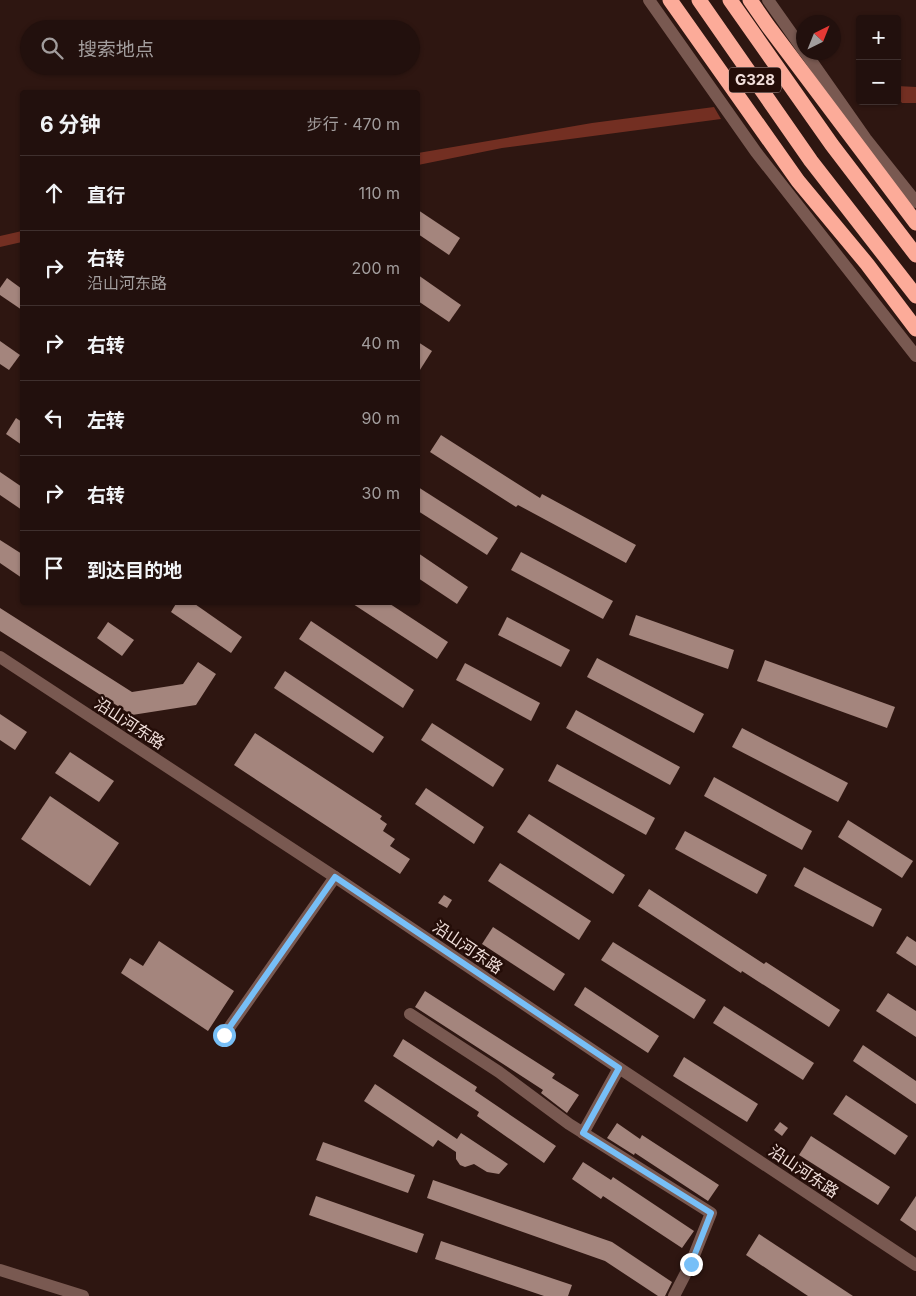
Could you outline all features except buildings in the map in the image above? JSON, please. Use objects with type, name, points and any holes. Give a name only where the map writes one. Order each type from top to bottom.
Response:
[{"type":"highway","points":[[670,0],[798,181],[867,264],[916,328]]},
{"type":"highway","name":"G328","points":[[699,0],[811,161],[916,296]]},
{"type":"highway","name":"G328","points":[[730,0],[832,145],[916,255]]},
{"type":"highway","points":[[750,0],[916,223]]},
{"type":"street","points":[[649,0],[756,152],[916,356]]},
{"type":"street","points":[[768,0],[796,40]]},
{"type":"street","points":[[810,60],[866,139],[916,202]]},
{"type":"street","name":"沿山河东路","points":[[0,657],[335,877],[916,1265]]},
{"type":"street","points":[[224,1035],[335,877]]},
{"type":"street","points":[[410,1014],[498,1072],[583,1133],[711,1213],[691,1264],[674,1296]]},
{"type":"street","points":[[583,1133],[619,1068]]},
{"type":"street","points":[[0,1270],[83,1296]]},
{"type":"shaded area","points":[[901,86],[916,87],[916,103],[902,103]]},
{"type":"shaded area","points":[[714,107],[721,119],[502,148],[420,165],[420,153],[592,123]]},
{"type":"shaded area","points":[[20,231],[20,242],[0,247],[0,236]]},
{"type":"route","points":[[224,1035],[335,877],[619,1068],[583,1133],[711,1213],[691,1264]]}]
